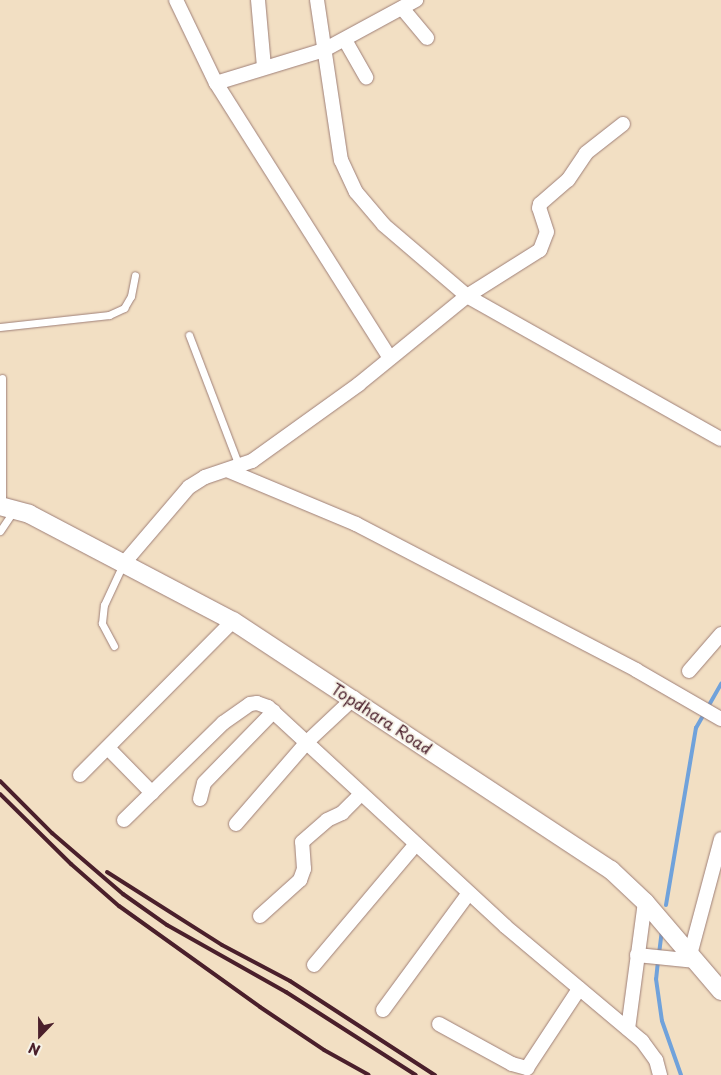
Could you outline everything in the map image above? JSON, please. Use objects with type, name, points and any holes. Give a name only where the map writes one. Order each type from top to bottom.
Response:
[{"type":"street","points":[[176,0],[216,83],[389,357]]},
{"type":"street","points":[[258,0],[264,67]]},
{"type":"street","points":[[317,0],[340,160],[356,192],[384,225],[467,296],[721,438]]},
{"type":"street","points":[[216,83],[324,50],[346,40],[411,2],[427,38]]},
{"type":"street","points":[[346,40],[366,77]]},
{"type":"street","points":[[124,563],[189,487],[252,461],[309,421],[467,296],[544,247],[547,232],[539,208],[540,204],[568,180],[586,153],[623,124]]},
{"type":"street","points":[[233,468],[356,524],[697,704],[720,718]]},
{"type":"street","name":"Topdhara Road","points":[[5,507],[29,514],[233,622],[354,698],[611,870],[645,902],[687,958],[721,991]]},
{"type":"street","points":[[80,775],[233,622]]},
{"type":"street","points":[[689,671],[721,634]]},
{"type":"street","points":[[236,824],[308,741],[354,698]]},
{"type":"street","points":[[124,820],[223,723],[250,704],[257,703],[274,711],[469,893],[652,1051],[660,1075]]},
{"type":"street","points":[[200,799],[204,783],[274,711]]},
{"type":"street","points":[[108,748],[152,793]]},
{"type":"street","points":[[260,916],[300,880],[304,869],[302,842],[327,820],[342,813],[361,794]]},
{"type":"street","points":[[637,955],[687,958],[721,839]]},
{"type":"street","points":[[314,965],[416,844]]},
{"type":"street","points":[[383,1010],[469,893]]},
{"type":"street","points":[[628,1029],[645,902]]},
{"type":"street","points":[[439,1024],[512,1064],[527,1068],[579,989]]},
{"type":"lane","points":[[0,327],[109,315],[124,308],[131,296],[134,275]]},
{"type":"lane","points":[[189,335],[233,468]]},
{"type":"lane","points":[[0,531],[5,507],[1,415],[2,378]]},
{"type":"lane","points":[[114,646],[102,623],[104,605],[124,563]]},
{"type":"waterway","points":[[666,905],[696,728],[721,684]]},
{"type":"waterway","points":[[659,954],[662,931]]},
{"type":"waterway","points":[[658,961],[656,979],[662,1021],[681,1075]]},
{"type":"railway","points":[[0,781],[52,833],[123,894],[167,925],[286,992],[416,1075]]},
{"type":"railway","points":[[0,794],[71,864],[119,906],[260,1007],[324,1050],[369,1075]]},
{"type":"railway","points":[[107,872],[222,945],[290,981],[435,1075]]}]
